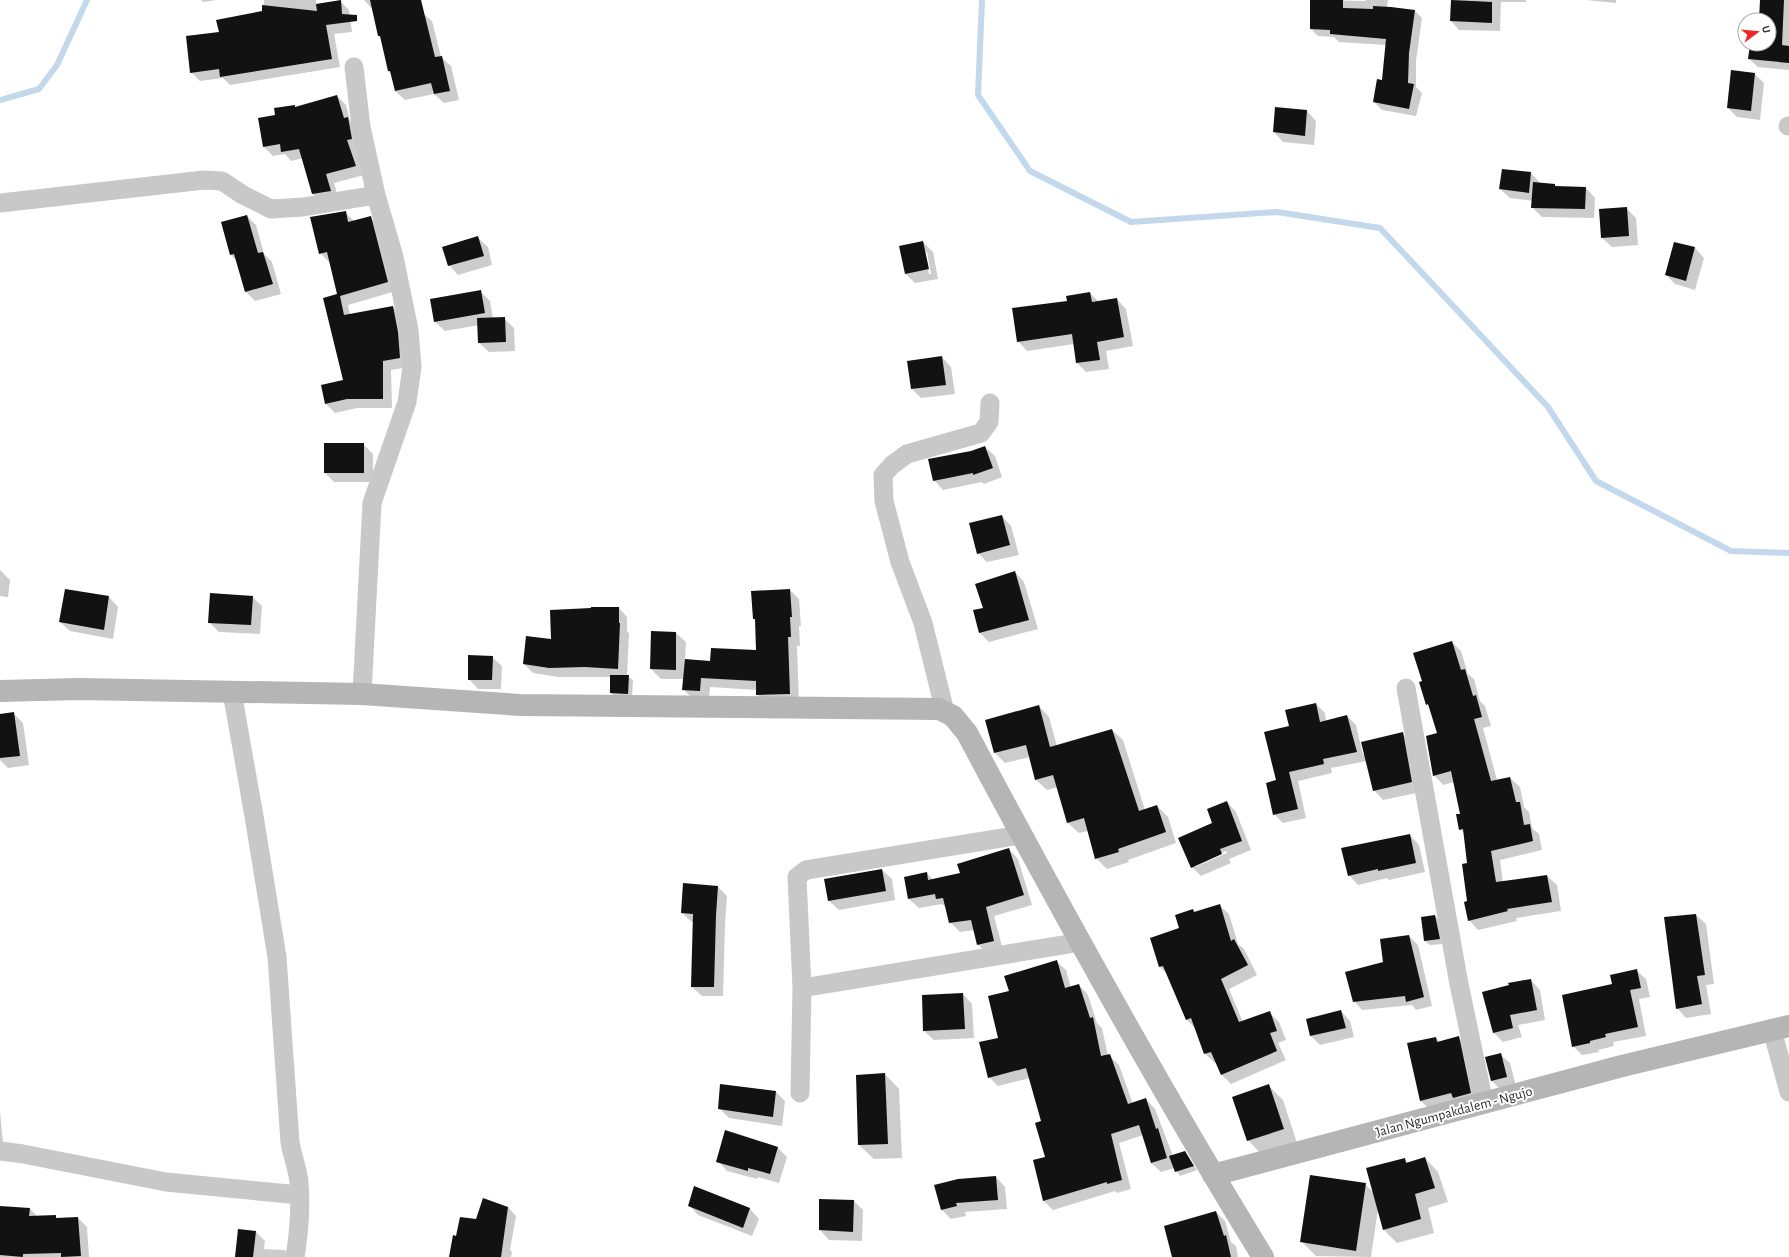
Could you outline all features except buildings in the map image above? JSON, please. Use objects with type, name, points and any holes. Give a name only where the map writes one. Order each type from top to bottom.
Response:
[{"type":"street","points":[[354,67],[361,126],[376,195],[394,257],[409,330],[412,368],[407,402],[372,503],[362,694]]},
{"type":"street","points":[[0,202],[204,180],[222,181],[243,195],[271,209],[303,207],[376,195]]},
{"type":"street","points":[[945,712],[923,623],[900,562],[884,501],[883,475],[892,465],[907,454],[981,432],[989,422],[990,403]]},
{"type":"street","points":[[1406,688],[1459,984],[1484,1103]]},
{"type":"street","points":[[0,691],[79,689],[362,694],[520,705],[939,709],[953,716],[967,733],[1021,835],[1081,942],[1213,1175],[1263,1257]]},
{"type":"street","points":[[232,692],[277,957],[290,1142],[299,1180],[300,1211],[295,1257]]},
{"type":"street","points":[[800,1093],[802,988],[796,877],[806,870],[1021,835]]},
{"type":"street","points":[[802,988],[1081,942]]},
{"type":"street","points":[[1781,1028],[1789,1092]]},
{"type":"street","name":"Jalan Ngumpakdalem - Ngujo","points":[[1213,1175],[1622,1066],[1781,1028]]},
{"type":"street","points":[[0,1151],[166,1182],[299,1195]]},
{"type":"waterway","points":[[0,100],[39,89],[57,65],[87,0]]},
{"type":"waterway","points":[[982,0],[978,95],[1030,171],[1131,222],[1277,212],[1380,228],[1548,407],[1596,481],[1731,551],[1789,553]]}]
